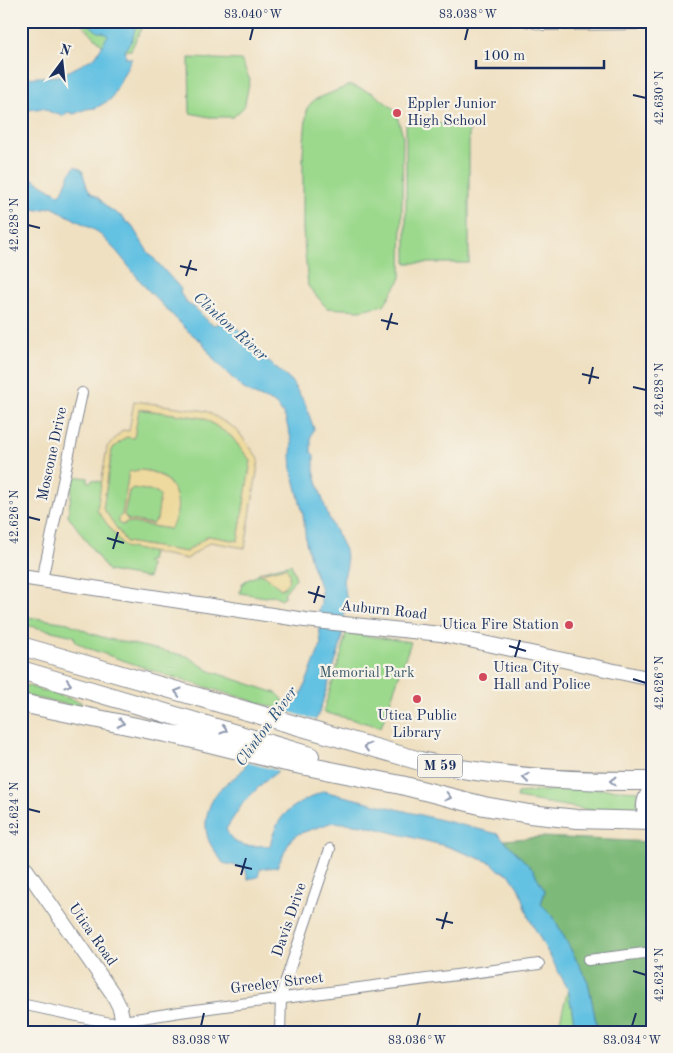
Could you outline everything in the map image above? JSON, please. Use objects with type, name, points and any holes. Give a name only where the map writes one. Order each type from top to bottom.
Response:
[{"type":"highway","name":"M 59","points":[[21,646],[397,756],[468,771],[555,780],[652,782]]},
{"type":"highway","points":[[21,670],[256,747]]},
{"type":"highway","points":[[21,703],[178,735],[256,747]]},
{"type":"highway","name":"M 59","points":[[256,747],[484,806],[529,814],[577,819],[652,821]]},
{"type":"highway","points":[[652,791],[646,800],[645,806],[646,812],[652,821]]},
{"type":"street","points":[[526,21],[551,25],[652,24]]},
{"type":"street","name":"Moscone Drive","points":[[42,580],[82,393]]},
{"type":"street","name":"Auburn Road","points":[[21,576],[305,620],[419,630],[652,679]]},
{"type":"street","name":"Davis Drive","points":[[280,1032],[281,998],[291,962],[330,849]]},
{"type":"street","name":"Utica Road","points":[[21,862],[114,994],[125,1026]]},
{"type":"street","points":[[588,960],[652,952]]},
{"type":"street","name":"Greeley Street","points":[[21,1004],[125,1026],[281,998],[539,964]]},
{"type":"green space","points":[[79,21],[145,21],[131,50],[110,53]]},
{"type":"green space","points":[[189,58],[241,60],[250,80],[244,107],[233,117],[209,117],[190,113]]},
{"type":"green space","points":[[350,85],[373,93],[395,110],[403,135],[401,278],[384,305],[360,310],[327,308],[308,286],[303,230],[303,152],[307,108],[314,100]]},
{"type":"green space","points":[[406,124],[469,124],[469,263],[406,263]]},
{"type":"green space","points":[[138,409],[204,418],[231,436],[251,461],[238,541],[208,536],[186,552],[126,542],[103,509],[112,449],[126,437],[134,437]],"holes":[[[139,470],[161,476],[174,489],[177,508],[170,529],[127,522],[121,525],[129,472]]]},
{"type":"green space","points":[[74,476],[88,478],[88,482],[92,480],[102,482],[97,510],[124,547],[152,552],[150,561],[147,561],[150,564],[148,578],[108,571],[68,515]]},
{"type":"green space","points":[[133,488],[158,492],[161,496],[157,520],[152,524],[128,520],[124,515],[129,491]]},
{"type":"green space","points":[[291,564],[296,578],[284,593],[285,595],[282,599],[273,595],[266,597],[240,593],[242,583],[261,572],[261,575],[264,575],[281,589],[285,587],[287,569],[263,571]]},
{"type":"green space","points":[[21,616],[68,623],[92,634],[109,639],[187,656],[210,671],[276,693],[283,700],[283,710],[172,677],[87,648],[76,642],[74,636],[21,624]]},
{"type":"green space","name":"Memorial Park","points":[[346,633],[411,642],[381,727],[323,712]]},
{"type":"green space","points":[[21,684],[81,702],[80,707],[21,695]]},
{"type":"green space","points":[[584,788],[639,791],[638,809],[636,811],[590,810],[517,798],[518,793]]},
{"type":"green space","points":[[542,837],[652,842],[652,1032],[598,1032],[588,982],[553,916],[541,904],[545,891],[522,859],[504,840]]},
{"type":"green space","points":[[568,989],[576,1032],[557,1032]]},
{"type":"sand","points":[[134,401],[206,411],[236,429],[259,459],[245,548],[210,542],[187,559],[124,547],[97,510],[107,447],[123,430],[129,431]],"holes":[[[139,409],[204,418],[231,436],[251,461],[238,541],[208,536],[186,552],[126,542],[103,508],[112,449],[126,437],[134,438]]]},
{"type":"sand","points":[[139,470],[151,472],[168,482],[174,490],[177,499],[177,509],[170,529],[127,522],[122,525],[118,523],[118,518],[122,515],[129,472]],"holes":[[[133,488],[157,492],[160,496],[157,520],[152,524],[128,520],[124,515],[129,491]]]},
{"type":"sand","points":[[286,567],[289,580],[281,589],[264,575],[260,574],[262,571]]},
{"type":"water","points":[[85,21],[140,21],[135,29],[132,40],[125,50],[126,58],[132,58],[111,99],[96,108],[86,109],[74,114],[68,112],[63,116],[43,108],[21,111],[21,78],[59,76],[96,56],[108,35],[98,32]]},
{"type":"water","name":"Clinton River","points":[[75,166],[82,170],[87,187],[91,193],[125,219],[125,222],[130,223],[148,252],[181,289],[180,293],[188,304],[214,325],[223,322],[238,329],[251,349],[291,381],[305,403],[314,429],[311,436],[311,452],[314,455],[314,471],[328,516],[345,550],[347,566],[343,581],[346,603],[341,644],[318,716],[277,772],[243,803],[226,829],[229,836],[244,845],[270,846],[277,824],[282,817],[295,806],[323,791],[498,834],[533,870],[545,891],[541,904],[553,916],[588,982],[598,1032],[576,1032],[568,989],[529,918],[521,892],[509,874],[499,870],[492,863],[446,846],[363,825],[333,822],[298,834],[291,839],[277,867],[260,869],[258,877],[248,879],[245,868],[223,863],[213,848],[206,829],[209,807],[221,788],[241,772],[287,708],[299,700],[321,645],[318,613],[321,603],[321,589],[306,542],[303,514],[292,470],[292,442],[285,417],[276,404],[241,387],[215,361],[202,342],[188,331],[146,288],[118,253],[98,232],[52,207],[39,210],[21,207],[21,172],[60,195]]},
{"type":"pier","points":[[283,710],[316,720],[279,771],[246,762]]},
{"type":"place","name":"Eppler Junior High School","points":[[397,113]]},
{"type":"place","name":"Utica Fire Station","points":[[569,625]]},
{"type":"place","name":"Utica City Hall and Police","points":[[483,677]]},
{"type":"place","name":"Utica Public Library","points":[[417,699]]}]
